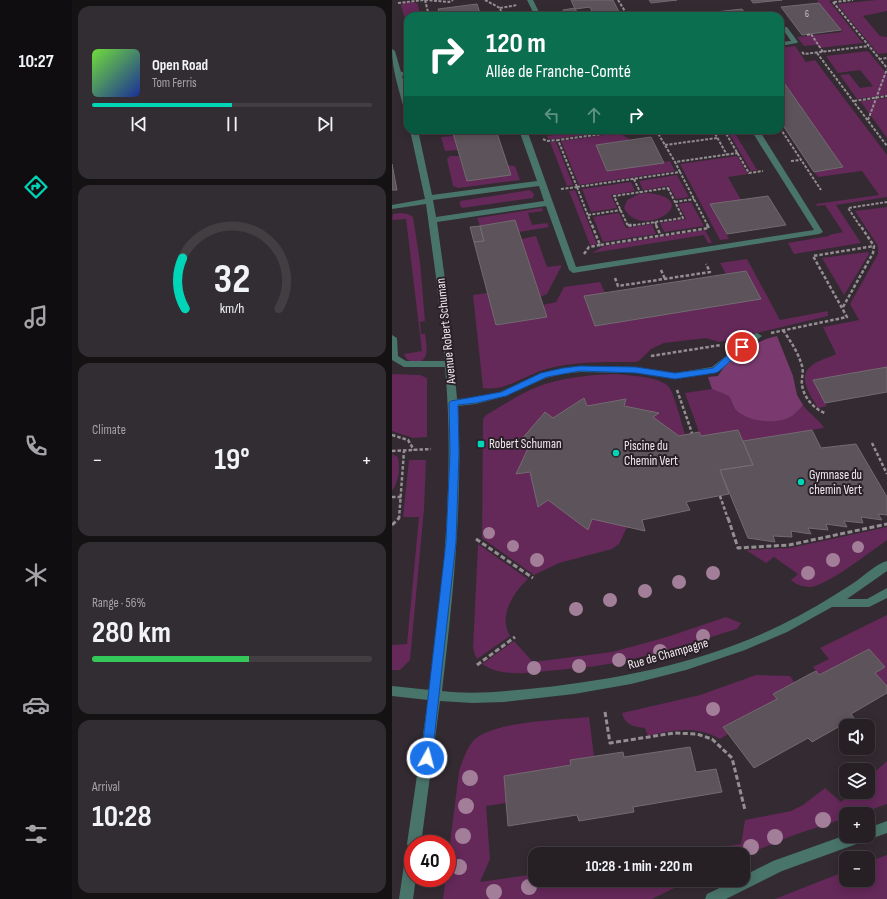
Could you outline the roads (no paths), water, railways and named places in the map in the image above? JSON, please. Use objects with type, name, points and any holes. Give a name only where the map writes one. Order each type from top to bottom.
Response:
[{"type":"street","points":[[530,0],[536,12]]},
{"type":"street","points":[[784,43],[795,42],[785,28]]},
{"type":"street","points":[[392,52],[398,74],[399,91],[404,101]]},
{"type":"street","points":[[398,74],[404,73]]},
{"type":"street","name":"Avenue Robert Schuman","points":[[415,134],[422,163],[442,286],[454,403],[451,542],[434,694],[415,835]]},
{"type":"street","points":[[524,134],[574,270],[819,232],[758,134]]},
{"type":"street","points":[[392,206],[542,183]]},
{"type":"street","points":[[432,220],[549,202]]},
{"type":"street","points":[[454,403],[503,394],[544,375],[580,369],[636,370],[675,376],[715,370],[757,336]]},
{"type":"street","points":[[392,338],[394,357],[404,364],[450,364]]},
{"type":"street","name":"Rue de Champagne","points":[[392,691],[434,694],[461,698],[501,697],[589,687],[636,679],[724,652],[769,635],[852,590],[887,565]]},
{"type":"street","points":[[828,603],[869,603],[887,592]]},
{"type":"street","points":[[875,831],[887,827]]},
{"type":"street","points":[[712,899],[778,866],[842,843]]},
{"type":"street","points":[[406,899],[408,887]]},
{"type":"place","name":"Robert Schuman","points":[[481,444]]},
{"type":"place","name":"Piscine du Chemin Vert","points":[[616,453]]},
{"type":"place","name":"Gymnase du chemin Vert","points":[[801,482]]}]
